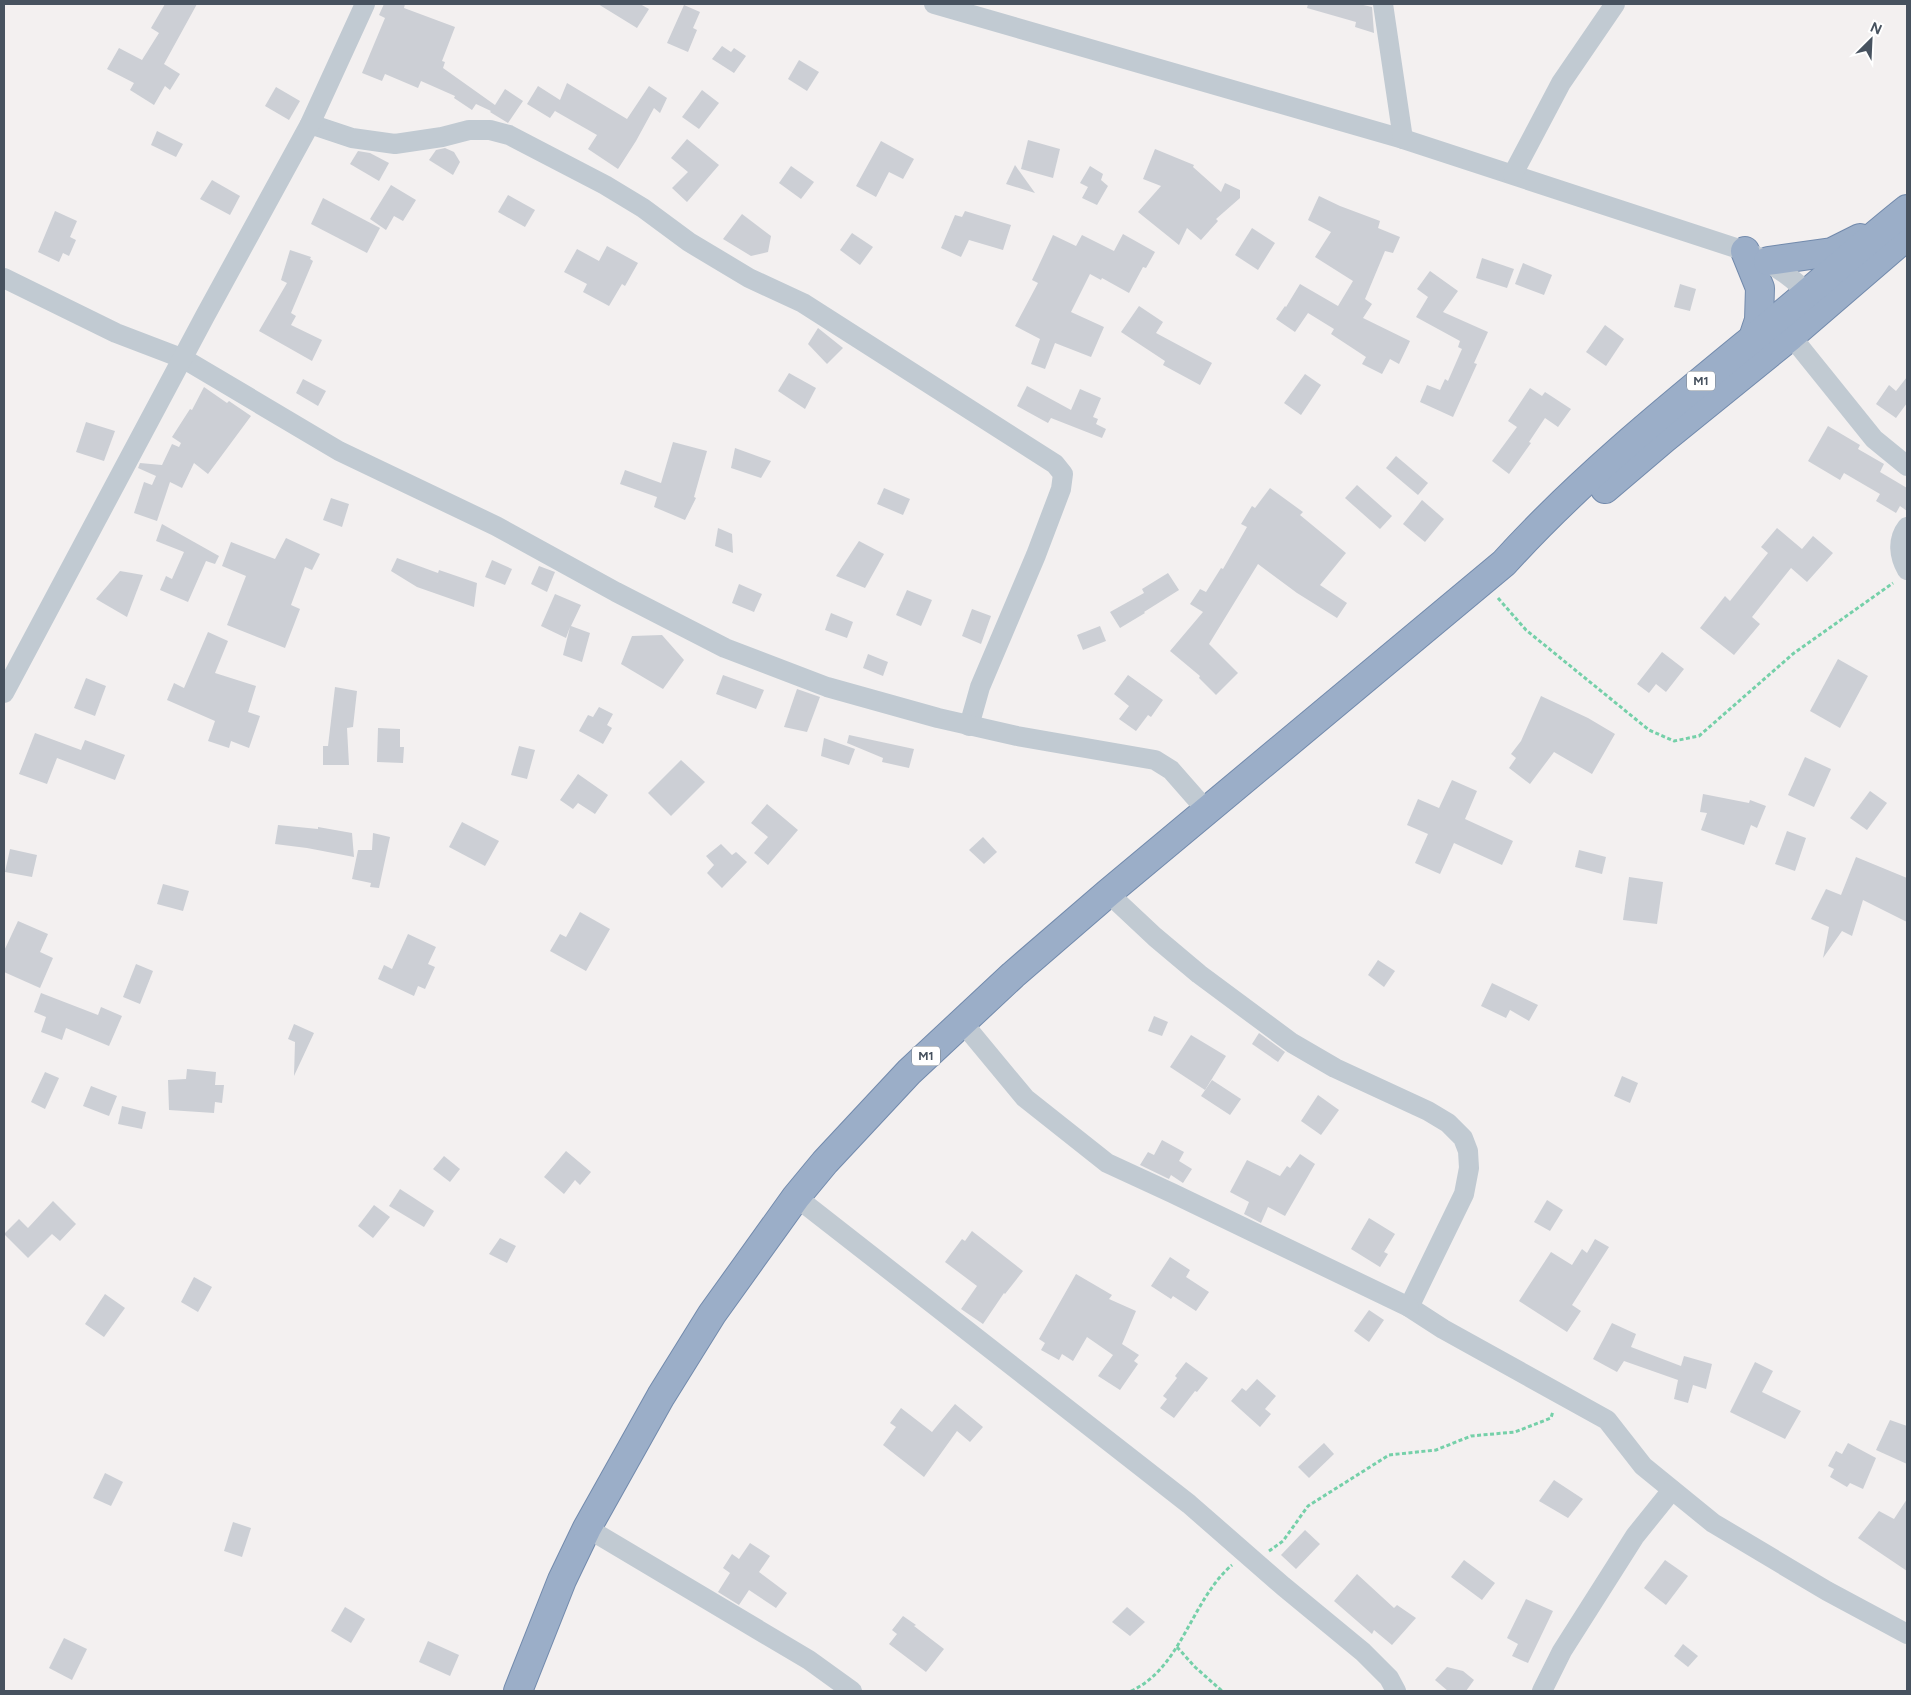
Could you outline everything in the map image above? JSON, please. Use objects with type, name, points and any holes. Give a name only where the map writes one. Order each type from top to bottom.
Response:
[{"type":"highway","points":[[1753,338],[1759,320],[1760,288],[1756,256],[1832,252],[1903,221]]},
{"type":"highway","name":"M1","points":[[518,1691],[562,1580],[586,1528],[661,1396],[712,1314],[796,1197],[825,1162],[909,1072],[962,1022],[1108,893],[1504,563],[1529,535],[1573,493],[1650,424],[1753,338],[1814,302],[1903,221]]},
{"type":"highway","name":"M1","points":[[1504,563],[1539,544],[1665,438],[1791,336],[1814,302]]},
{"type":"street","points":[[4,693],[184,359],[205,316],[310,124],[365,4]]},
{"type":"street","points":[[934,4],[1403,139],[1756,256],[1794,280],[1814,302]]},
{"type":"street","points":[[1383,4],[1403,139]]},
{"type":"street","points":[[1512,174],[1561,83],[1615,4]]},
{"type":"street","points":[[310,124],[352,138],[395,144],[442,138],[469,130],[490,130],[509,135],[620,194],[643,208],[689,242],[749,278],[803,303],[1055,464],[1063,474],[1061,489],[1036,555],[980,687],[969,726]]},
{"type":"street","points":[[4,278],[116,333],[184,359],[339,451],[496,526],[616,592],[724,648],[827,687],[969,726],[1090,750],[1155,760],[1171,770],[1208,811]]},
{"type":"street","points":[[1791,336],[1874,439],[1907,466]]},
{"type":"street","points":[[1904,574],[1900,544],[1907,527]]},
{"type":"street","points":[[1108,893],[1155,937],[1199,974],[1292,1044],[1336,1068],[1428,1111],[1448,1123],[1463,1138],[1468,1151],[1469,1168],[1464,1194],[1410,1306]]},
{"type":"street","points":[[962,1022],[1025,1098],[1107,1163],[1172,1192],[1410,1306],[1443,1329],[1607,1420],[1643,1466],[1713,1523],[1827,1591],[1907,1634]]},
{"type":"street","points":[[796,1197],[1189,1504],[1363,1652],[1389,1678],[1396,1691]]},
{"type":"street","points":[[1542,1691],[1562,1651],[1635,1536],[1672,1490]]},
{"type":"street","points":[[586,1528],[809,1660],[852,1691]]},
{"type":"path","points":[[1483,581],[1526,630],[1649,730],[1674,741],[1699,736],[1794,653],[1904,574]]},
{"type":"path","points":[[1131,1691],[1139,1688],[1164,1666],[1177,1647],[1198,1607],[1219,1577],[1242,1557],[1249,1557],[1283,1542],[1308,1506],[1389,1455],[1436,1450],[1471,1436],[1515,1432],[1551,1418],[1558,1393]]},
{"type":"path","points":[[1177,1647],[1195,1667],[1222,1691]]},
{"type":"building","points":[[165,4],[197,4],[164,64],[180,74],[170,90],[165,86],[154,105],[130,90],[134,83],[107,69],[119,48],[142,60],[159,33],[151,28]]},
{"type":"building","points":[[384,4],[405,4],[404,8],[455,27],[442,61],[445,62],[443,68],[495,105],[505,89],[523,101],[508,123],[491,111],[476,104],[472,110],[454,98],[455,96],[421,81],[418,88],[385,74],[382,81],[362,73],[385,18],[379,15]]},
{"type":"building","points":[[598,4],[640,4],[649,9],[637,28]]},
{"type":"building","points":[[1308,4],[1359,4],[1372,7],[1374,33],[1355,27],[1356,22],[1307,8]]},
{"type":"building","points":[[684,5],[700,12],[693,28],[697,30],[688,52],[667,43]]},
{"type":"building","points":[[722,46],[731,52],[734,48],[746,56],[734,73],[712,59]]},
{"type":"building","points":[[799,60],[819,72],[807,91],[788,79]]},
{"type":"building","points":[[567,83],[627,119],[649,86],[667,98],[660,113],[654,108],[618,169],[588,149],[597,135],[555,111],[557,108],[550,118],[527,104],[538,86],[560,100]]},
{"type":"building","points":[[276,87],[300,101],[289,120],[265,106]]},
{"type":"building","points":[[702,90],[719,103],[699,129],[682,117]]},
{"type":"building","points":[[157,131],[183,144],[176,157],[151,145]]},
{"type":"building","points":[[687,139],[719,165],[687,202],[672,188],[688,172],[671,158]]},
{"type":"building","points":[[1028,140],[1060,149],[1053,178],[1021,169]]},
{"type":"building","points":[[881,141],[914,159],[903,179],[889,172],[876,197],[856,186]]},
{"type":"building","points":[[445,148],[454,152],[460,162],[453,175],[429,160],[436,150]]},
{"type":"building","points":[[1155,149],[1194,165],[1193,167],[1221,192],[1225,183],[1240,190],[1240,198],[1216,219],[1218,221],[1201,240],[1187,228],[1179,245],[1138,212],[1161,186],[1143,179]]},
{"type":"building","points":[[358,151],[370,153],[389,163],[379,181],[350,164]]},
{"type":"building","points":[[1015,165],[1035,193],[1006,184]]},
{"type":"building","points":[[791,166],[814,182],[801,199],[779,183]]},
{"type":"building","points":[[1090,166],[1103,174],[1101,180],[1108,186],[1097,205],[1082,198],[1088,187],[1080,183]]},
{"type":"building","points":[[212,180],[240,196],[230,215],[200,199]]},
{"type":"building","points":[[391,185],[416,200],[403,221],[394,216],[386,230],[370,219]]},
{"type":"building","points":[[508,195],[535,210],[525,227],[498,212]]},
{"type":"building","points":[[1319,196],[1380,221],[1378,228],[1400,237],[1393,253],[1385,251],[1365,299],[1372,304],[1363,318],[1410,341],[1399,364],[1390,359],[1382,374],[1362,364],[1366,357],[1331,334],[1334,329],[1308,313],[1295,332],[1276,319],[1300,284],[1338,306],[1353,281],[1315,257],[1331,232],[1308,220]]},
{"type":"building","points":[[323,198],[380,228],[367,253],[311,224]]},
{"type":"building","points":[[55,211],[77,221],[70,237],[76,240],[69,256],[63,253],[59,262],[38,252]]},
{"type":"building","points":[[965,211],[1011,225],[1003,250],[969,240],[961,257],[941,248],[955,215],[962,217]]},
{"type":"building","points":[[742,214],[771,236],[768,252],[751,256],[723,239]]},
{"type":"building","points":[[1252,228],[1275,243],[1258,270],[1235,255]]},
{"type":"building","points":[[852,233],[873,247],[860,265],[840,250]]},
{"type":"building","points":[[1123,234],[1155,252],[1146,268],[1143,267],[1129,293],[1102,278],[1101,280],[1090,274],[1071,312],[1104,327],[1091,357],[1055,343],[1045,369],[1031,364],[1040,339],[1015,326],[1038,283],[1032,280],[1053,235],[1076,246],[1082,235],[1114,251]]},
{"type":"building","points":[[607,246],[638,263],[625,286],[622,284],[609,306],[583,292],[587,284],[564,272],[577,249],[599,261]]},
{"type":"building","points":[[290,250],[311,257],[310,259],[313,261],[291,313],[296,316],[291,325],[322,340],[312,361],[259,331],[287,283],[281,280]]},
{"type":"building","points":[[1482,258],[1514,269],[1507,288],[1476,278]]},
{"type":"building","points":[[1523,263],[1552,275],[1544,295],[1515,284]]},
{"type":"building","points":[[1430,271],[1458,291],[1443,312],[1488,332],[1474,363],[1477,364],[1453,417],[1420,402],[1427,385],[1440,390],[1445,379],[1448,381],[1462,349],[1458,347],[1460,341],[1416,317],[1428,297],[1417,289]]},
{"type":"building","points":[[1680,284],[1696,289],[1690,311],[1674,307]]},
{"type":"building","points":[[1139,306],[1163,322],[1156,333],[1212,363],[1200,385],[1163,365],[1165,361],[1121,332]]},
{"type":"building","points":[[1605,325],[1624,339],[1606,366],[1586,352]]},
{"type":"building","points":[[818,328],[843,348],[827,364],[808,344]]},
{"type":"building","points":[[789,373],[816,388],[805,409],[778,391]]},
{"type":"building","points":[[1305,374],[1321,385],[1301,415],[1284,403]]},
{"type":"building","points":[[1907,377],[1907,403],[1896,418],[1876,404],[1889,385],[1896,391]]},
{"type":"building","points":[[303,379],[326,391],[318,406],[296,393]]},
{"type":"building","points":[[1027,386],[1071,410],[1080,389],[1101,398],[1093,417],[1098,419],[1096,424],[1106,429],[1102,438],[1051,418],[1048,423],[1017,406]]},
{"type":"building","points":[[204,387],[227,403],[229,401],[251,416],[208,474],[194,463],[182,488],[170,482],[157,521],[134,513],[144,482],[152,485],[156,476],[138,468],[140,463],[162,465],[172,444],[179,447],[181,443],[172,437],[190,409],[192,410]]},
{"type":"building","points":[[1530,388],[1542,396],[1545,392],[1571,409],[1558,427],[1545,418],[1529,442],[1531,443],[1509,474],[1492,461],[1517,427],[1508,421]]},
{"type":"building","points":[[86,422],[115,431],[104,461],[76,452]]},
{"type":"building","points":[[1828,426],[1860,445],[1858,449],[1884,464],[1880,472],[1907,488],[1907,511],[1900,506],[1896,513],[1876,501],[1880,494],[1844,473],[1840,480],[1808,461]]},
{"type":"building","points":[[673,442],[707,451],[694,497],[696,498],[685,520],[654,507],[657,497],[620,484],[625,470],[661,483]]},
{"type":"building","points":[[735,448],[771,461],[761,478],[731,468]]},
{"type":"building","points":[[1396,456],[1428,483],[1418,495],[1386,468]]},
{"type":"building","points":[[1357,485],[1392,516],[1380,529],[1345,498]]},
{"type":"building","points":[[884,488],[910,499],[903,515],[877,504]]},
{"type":"building","points":[[1270,488],[1303,512],[1300,515],[1346,553],[1320,585],[1347,603],[1337,618],[1297,593],[1258,564],[1209,644],[1238,673],[1216,695],[1199,678],[1200,676],[1170,651],[1203,612],[1190,604],[1200,589],[1206,592],[1221,568],[1223,569],[1247,527],[1241,524],[1252,506],[1255,508]]},
{"type":"building","points":[[331,498],[349,504],[342,527],[323,520]]},
{"type":"building","points":[[1422,500],[1444,519],[1425,542],[1403,524]]},
{"type":"building","points":[[162,524],[219,556],[215,564],[206,561],[188,602],[160,590],[166,576],[172,579],[184,552],[156,541]]},
{"type":"building","points":[[718,528],[732,534],[733,553],[715,546]]},
{"type":"building","points":[[1777,528],[1802,549],[1813,536],[1833,553],[1807,582],[1791,568],[1752,617],[1760,624],[1734,655],[1700,628],[1725,596],[1730,601],[1768,553],[1761,547]]},
{"type":"building","points":[[286,538],[320,554],[312,570],[305,567],[291,605],[300,609],[285,648],[227,625],[246,576],[222,566],[231,542],[275,559]]},
{"type":"building","points":[[859,541],[884,554],[865,588],[836,576]]},
{"type":"building","points":[[397,558],[438,573],[439,570],[477,583],[474,607],[417,587],[391,571]]},
{"type":"building","points":[[492,560],[512,569],[505,585],[485,577]]},
{"type":"building","points":[[539,566],[555,572],[547,592],[531,584]]},
{"type":"building","points":[[120,571],[143,575],[127,617],[96,599]]},
{"type":"building","points":[[1168,573],[1179,590],[1120,628],[1110,612],[1144,593],[1142,589]]},
{"type":"building","points":[[739,584],[762,594],[754,612],[732,603]]},
{"type":"building","points":[[907,590],[932,600],[921,626],[896,615]]},
{"type":"building","points":[[555,594],[581,605],[571,626],[590,633],[582,662],[563,655],[570,627],[566,638],[541,626]]},
{"type":"building","points":[[972,609],[991,616],[981,644],[962,636]]},
{"type":"building","points":[[831,613],[853,622],[847,638],[825,630]]},
{"type":"building","points":[[1100,626],[1106,641],[1083,650],[1077,635]]},
{"type":"building","points":[[208,632],[228,641],[215,673],[256,686],[248,712],[260,716],[249,748],[231,741],[229,748],[208,741],[215,721],[167,700],[174,683],[184,688]]},
{"type":"building","points":[[662,635],[684,660],[663,689],[621,664],[632,636]]},
{"type":"building","points":[[1662,652],[1684,669],[1666,692],[1656,684],[1649,693],[1637,684]]},
{"type":"building","points":[[868,654],[888,662],[883,676],[863,668]]},
{"type":"building","points":[[1838,659],[1868,676],[1840,728],[1810,711]]},
{"type":"building","points":[[723,675],[764,690],[756,709],[716,694]]},
{"type":"building","points":[[1128,675],[1163,700],[1151,717],[1148,715],[1136,731],[1119,719],[1129,706],[1114,694]]},
{"type":"building","points":[[86,678],[106,686],[95,716],[74,708]]},
{"type":"building","points":[[335,687],[357,691],[353,727],[347,728],[349,765],[323,765],[323,746],[328,746]]},
{"type":"building","points":[[797,689],[820,697],[807,732],[784,727]]},
{"type":"building","points":[[1541,696],[1588,718],[1615,734],[1592,774],[1554,752],[1530,784],[1509,768],[1516,758],[1511,754],[1521,741]]},
{"type":"building","points":[[599,707],[613,714],[607,725],[612,728],[603,744],[579,731],[588,715],[593,717]]},
{"type":"building","points":[[378,728],[400,729],[400,747],[404,747],[403,763],[377,762]]},
{"type":"building","points":[[35,733],[81,750],[85,740],[125,755],[115,780],[57,758],[47,784],[19,774]]},
{"type":"building","points":[[849,735],[914,749],[909,768],[882,762],[883,758],[847,743]]},
{"type":"building","points":[[824,738],[855,749],[849,765],[821,756]]},
{"type":"building","points":[[519,746],[535,750],[527,779],[511,775]]},
{"type":"building","points":[[1805,757],[1831,769],[1814,807],[1788,795]]},
{"type":"building","points":[[681,760],[705,782],[671,816],[648,793]]},
{"type":"building","points":[[578,774],[608,795],[595,814],[578,803],[573,809],[560,800]]},
{"type":"building","points":[[1452,780],[1477,791],[1465,819],[1513,841],[1502,865],[1454,843],[1440,874],[1415,863],[1428,834],[1407,825],[1418,799],[1439,808]]},
{"type":"building","points":[[1870,791],[1887,803],[1867,830],[1850,818]]},
{"type":"building","points":[[1703,794],[1749,803],[1750,800],[1766,806],[1757,828],[1751,825],[1744,845],[1701,830],[1707,813],[1700,812]]},
{"type":"building","points":[[767,804],[798,830],[768,865],[754,853],[768,837],[751,823]]},
{"type":"building","points":[[462,822],[499,841],[485,866],[449,847]]},
{"type":"building","points":[[278,825],[318,829],[318,827],[352,833],[354,857],[275,844]]},
{"type":"building","points":[[1787,831],[1806,838],[1795,871],[1775,864]]},
{"type":"building","points":[[373,833],[390,837],[379,888],[370,887],[371,883],[352,879],[358,850],[372,850]]},
{"type":"building","points":[[983,837],[997,852],[984,864],[969,850]]},
{"type":"building","points":[[721,844],[732,855],[736,852],[747,862],[722,888],[707,873],[714,865],[706,856]]},
{"type":"building","points":[[10,849],[37,855],[32,877],[5,872]]},
{"type":"building","points":[[1579,850],[1606,857],[1602,874],[1575,867]]},
{"type":"building","points":[[1856,857],[1907,878],[1907,922],[1863,900],[1852,936],[1842,931],[1823,958],[1829,927],[1811,919],[1826,889],[1841,895]]},
{"type":"building","points":[[1629,877],[1663,882],[1657,924],[1623,920]]},
{"type":"building","points":[[163,884],[189,891],[183,911],[157,904]]},
{"type":"building","points":[[580,912],[610,929],[586,971],[550,951],[560,934],[566,937]]},
{"type":"building","points":[[18,921],[48,934],[40,952],[53,958],[40,988],[4,972],[4,951]]},
{"type":"building","points":[[408,934],[436,947],[428,964],[435,967],[425,989],[418,986],[414,996],[378,979],[384,965],[392,969]]},
{"type":"building","points":[[1378,960],[1395,971],[1384,987],[1368,975]]},
{"type":"building","points":[[136,964],[153,971],[140,1004],[123,997]]},
{"type":"building","points":[[1492,983],[1538,1005],[1529,1021],[1510,1010],[1506,1018],[1481,1006]]},
{"type":"building","points":[[41,993],[98,1015],[101,1007],[122,1016],[109,1046],[66,1028],[62,1040],[41,1032],[46,1017],[34,1012]]},
{"type":"building","points":[[1154,1016],[1168,1022],[1162,1036],[1148,1031]]},
{"type":"building","points":[[294,1024],[314,1033],[294,1076],[295,1042],[288,1039]]},
{"type":"building","points":[[1259,1033],[1285,1052],[1278,1062],[1252,1044]]},
{"type":"building","points":[[1191,1035],[1226,1056],[1205,1090],[1170,1067]]},
{"type":"building","points":[[187,1069],[216,1072],[215,1085],[224,1085],[222,1103],[215,1102],[214,1113],[169,1110],[168,1080],[186,1079]]},
{"type":"building","points":[[45,1072],[59,1078],[45,1109],[31,1102]]},
{"type":"building","points":[[1622,1076],[1638,1083],[1630,1103],[1614,1096]]},
{"type":"building","points":[[1212,1080],[1241,1099],[1230,1115],[1201,1096]]},
{"type":"building","points":[[91,1086],[117,1096],[109,1116],[83,1106]]},
{"type":"building","points":[[1318,1095],[1339,1110],[1321,1135],[1301,1121]]},
{"type":"building","points":[[122,1106],[146,1112],[142,1129],[118,1124]]},
{"type":"building","points":[[1162,1140],[1184,1152],[1179,1161],[1192,1169],[1183,1183],[1171,1175],[1169,1179],[1140,1165],[1148,1152],[1154,1155]]},
{"type":"building","points":[[566,1151],[591,1172],[580,1185],[575,1180],[564,1194],[544,1177]]},
{"type":"building","points":[[1300,1154],[1315,1164],[1285,1216],[1268,1207],[1261,1223],[1244,1214],[1249,1202],[1230,1192],[1247,1160],[1280,1176],[1287,1166],[1290,1168]]},
{"type":"building","points":[[444,1156],[460,1169],[450,1182],[433,1169]]},
{"type":"building","points":[[400,1189],[434,1211],[424,1227],[389,1206]]},
{"type":"building","points":[[1547,1200],[1563,1210],[1550,1231],[1534,1222]]},
{"type":"building","points":[[53,1201],[76,1224],[60,1241],[52,1234],[28,1258],[4,1234],[19,1219],[28,1228]]},
{"type":"building","points":[[374,1205],[390,1217],[373,1238],[358,1226]]},
{"type":"building","points":[[1369,1218],[1395,1234],[1384,1252],[1388,1254],[1380,1267],[1351,1249]]},
{"type":"building","points":[[972,1231],[1023,1271],[1004,1293],[983,1324],[961,1309],[977,1286],[945,1262],[962,1239],[965,1241]]},
{"type":"building","points":[[500,1238],[516,1246],[507,1263],[489,1254]]},
{"type":"building","points":[[1595,1239],[1609,1247],[1572,1305],[1581,1311],[1567,1332],[1519,1301],[1551,1252],[1572,1265],[1582,1249],[1587,1253]]},
{"type":"building","points":[[1170,1257],[1190,1270],[1186,1277],[1209,1292],[1196,1311],[1173,1296],[1171,1299],[1151,1286]]},
{"type":"building","points":[[1076,1274],[1112,1295],[1109,1299],[1136,1311],[1122,1344],[1139,1355],[1134,1361],[1138,1364],[1120,1390],[1098,1376],[1113,1355],[1087,1337],[1073,1361],[1062,1354],[1059,1360],[1041,1350],[1045,1343],[1039,1339]]},
{"type":"building","points":[[194,1277],[212,1287],[198,1312],[181,1302]]},
{"type":"building","points":[[105,1294],[125,1308],[104,1337],[85,1324]]},
{"type":"building","points":[[1369,1310],[1384,1320],[1369,1342],[1354,1331]]},
{"type":"building","points":[[1612,1323],[1636,1334],[1631,1347],[1681,1366],[1684,1356],[1712,1364],[1706,1389],[1693,1385],[1688,1403],[1674,1399],[1678,1380],[1624,1361],[1617,1372],[1593,1359]]},
{"type":"building","points":[[1186,1362],[1208,1378],[1174,1418],[1160,1408],[1167,1399],[1163,1396],[1177,1378],[1175,1376]]},
{"type":"building","points":[[1755,1362],[1773,1371],[1762,1392],[1801,1411],[1785,1439],[1730,1412]]},
{"type":"building","points":[[1257,1379],[1276,1396],[1265,1409],[1271,1414],[1260,1427],[1231,1401],[1242,1388],[1246,1391]]},
{"type":"building","points":[[955,1404],[983,1427],[970,1442],[957,1431],[924,1477],[883,1445],[896,1427],[890,1423],[901,1408],[932,1432]]},
{"type":"building","points":[[1890,1420],[1907,1426],[1907,1464],[1876,1450]]},
{"type":"building","points":[[1324,1443],[1334,1454],[1309,1478],[1298,1467]]},
{"type":"building","points":[[1848,1443],[1876,1458],[1863,1489],[1850,1483],[1847,1487],[1830,1477],[1834,1469],[1828,1466],[1836,1451],[1842,1454]]},
{"type":"building","points":[[105,1473],[123,1482],[111,1506],[93,1498]]},
{"type":"building","points":[[1554,1480],[1583,1499],[1568,1518],[1539,1501]]},
{"type":"building","points":[[1907,1499],[1907,1571],[1858,1538],[1879,1511],[1894,1519]]},
{"type":"building","points":[[233,1522],[251,1528],[242,1557],[224,1551]]},
{"type":"building","points":[[1305,1530],[1320,1544],[1296,1569],[1281,1555]]},
{"type":"building","points":[[750,1543],[770,1556],[759,1572],[787,1593],[776,1608],[749,1590],[739,1605],[718,1592],[730,1573],[723,1568],[732,1554],[739,1559]]},
{"type":"building","points":[[1464,1560],[1495,1583],[1482,1600],[1451,1577]]},
{"type":"building","points":[[1665,1560],[1688,1576],[1666,1605],[1644,1588]]},
{"type":"building","points":[[1357,1574],[1394,1608],[1397,1605],[1416,1618],[1392,1645],[1374,1630],[1372,1634],[1334,1601]]},
{"type":"building","points":[[1526,1599],[1553,1611],[1528,1663],[1512,1656],[1518,1644],[1507,1638]]},
{"type":"building","points":[[345,1607],[365,1619],[351,1643],[331,1631]]},
{"type":"building","points":[[1127,1607],[1145,1622],[1130,1636],[1112,1622]]},
{"type":"building","points":[[903,1616],[944,1649],[926,1672],[889,1644],[897,1634],[892,1630]]},
{"type":"building","points":[[64,1638],[87,1649],[72,1680],[49,1668]]},
{"type":"building","points":[[428,1641],[459,1655],[450,1676],[419,1662]]},
{"type":"building","points":[[1683,1644],[1698,1656],[1688,1667],[1674,1656]]},
{"type":"building","points":[[1447,1667],[1463,1671],[1474,1680],[1466,1691],[1448,1691],[1435,1680]]}]
